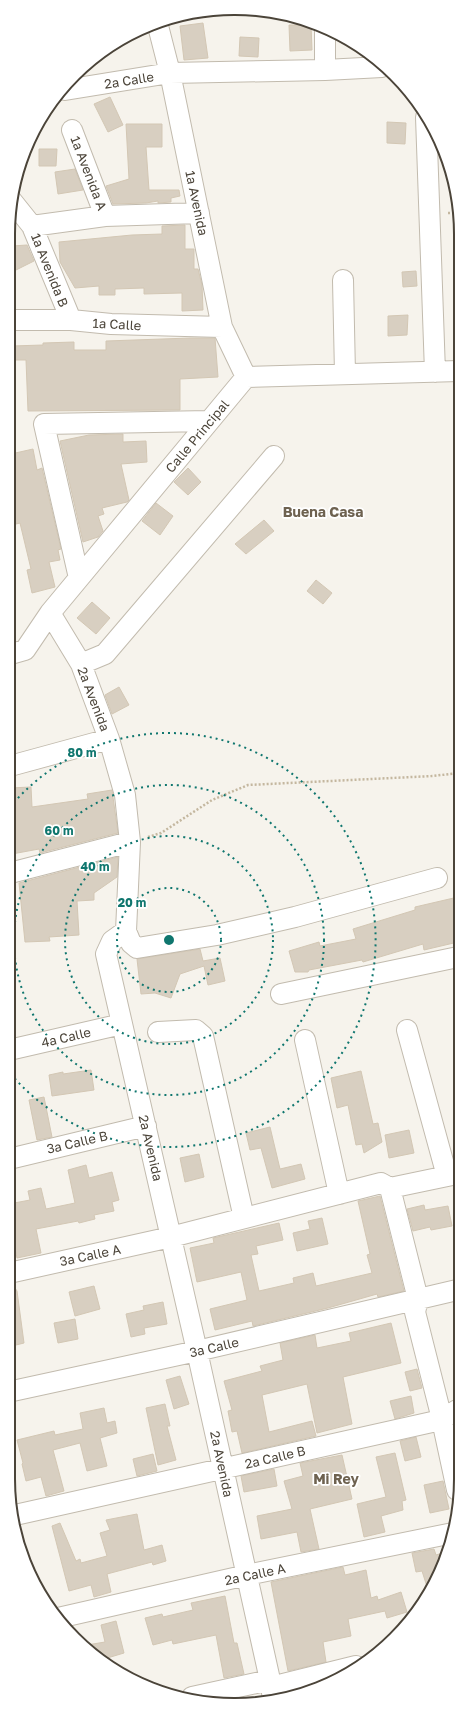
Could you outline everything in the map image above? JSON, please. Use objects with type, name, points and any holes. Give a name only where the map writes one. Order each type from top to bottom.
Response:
[{"type":"street","name":"1a Avenida","points":[[159,29],[170,73],[222,327],[246,377]]},
{"type":"street","points":[[325,35],[325,70]]},
{"type":"street","name":"2a Calle","points":[[70,89],[170,73],[325,70],[377,67]]},
{"type":"street","points":[[426,128],[436,372]]},
{"type":"street","name":"1a Avenida A","points":[[72,130],[105,216]]},
{"type":"street","name":"1a Avenida B","points":[[17,207],[32,226],[71,320]]},
{"type":"street","points":[[32,226],[105,216],[199,213]]},
{"type":"street","points":[[343,280],[344,374]]},
{"type":"street","name":"1a Calle","points":[[15,320],[71,320],[111,324],[222,327]]},
{"type":"street","points":[[246,377],[454,371]]},
{"type":"street","name":"Calle Principal","points":[[15,653],[25,650],[50,613],[246,377]]},
{"type":"street","points":[[79,578],[44,424],[209,421]]},
{"type":"street","points":[[81,664],[105,654],[274,456]]},
{"type":"street","name":"2a Avenida","points":[[50,613],[81,664],[109,739],[126,796],[130,842],[126,931],[112,941],[106,954],[197,1351],[272,1689]]},
{"type":"street","points":[[15,765],[109,739]]},
{"type":"street","points":[[15,871],[130,842]]},
{"type":"street","points":[[126,931],[131,943],[137,948],[217,935],[295,917],[437,878]]},
{"type":"street","points":[[281,994],[454,958]]},
{"type":"street","name":"4a Calle","points":[[15,1049],[122,1024]]},
{"type":"street","points":[[158,1032],[196,1030],[203,1036],[244,1218]]},
{"type":"street","points":[[407,1030],[452,1175]]},
{"type":"street","points":[[305,1040],[339,1194]]},
{"type":"street","name":"3a Calle B","points":[[15,1158],[146,1126]]},
{"type":"street","name":"3a Calle A","points":[[15,1272],[171,1237],[381,1183],[390,1188],[452,1175]]},
{"type":"street","points":[[390,1188],[418,1299],[415,1312],[440,1411],[449,1415],[454,1462]]},
{"type":"street","name":"3a Calle","points":[[15,1390],[197,1351],[454,1291]]},
{"type":"street","name":"2a Calle B","points":[[18,1514],[223,1469],[449,1415]]},
{"type":"street","name":"2a Calle A","points":[[64,1617],[247,1575],[447,1535]]},
{"type":"street","points":[[204,1696],[272,1689],[343,1670]]},
{"type":"path","points":[[130,842],[161,833],[212,800],[248,785],[433,776],[454,773]]},
{"type":"building","points":[[203,23],[208,58],[184,60],[180,26]]},
{"type":"building","points":[[289,25],[299,25],[311,29],[312,50],[290,51]]},
{"type":"building","points":[[240,37],[259,38],[258,57],[239,56]]},
{"type":"building","points":[[110,97],[123,125],[108,132],[94,104]]},
{"type":"building","points":[[387,122],[406,123],[405,144],[387,143]]},
{"type":"building","points":[[126,124],[162,124],[162,147],[146,147],[149,190],[179,190],[180,196],[171,198],[171,202],[158,203],[158,201],[113,204],[106,186],[129,179]]},
{"type":"building","points":[[39,149],[57,149],[56,166],[39,166]]},
{"type":"building","points":[[75,169],[83,190],[58,194],[55,172]]},
{"type":"building","points":[[185,225],[185,249],[194,249],[194,269],[198,269],[202,285],[203,310],[182,311],[182,293],[144,294],[144,288],[115,289],[115,295],[99,295],[99,286],[75,288],[60,262],[59,242],[132,235],[162,234],[162,226]]},
{"type":"building","points":[[27,245],[34,261],[16,270],[15,246]]},
{"type":"building","points":[[416,271],[417,286],[403,287],[402,272]]},
{"type":"building","points":[[408,315],[407,335],[388,336],[388,316]]},
{"type":"building","points":[[215,338],[218,377],[180,379],[180,410],[28,411],[26,360],[15,360],[15,346],[74,342],[74,350],[106,350],[106,341]]},
{"type":"building","points":[[123,434],[123,442],[146,441],[147,462],[121,464],[129,500],[127,502],[102,508],[104,514],[98,516],[103,531],[98,537],[83,542],[60,441],[89,435]]},
{"type":"building","points":[[33,449],[37,470],[42,468],[61,549],[58,550],[60,560],[49,562],[55,587],[32,593],[27,570],[31,569],[20,523],[16,524],[15,520],[15,453]]},
{"type":"building","points":[[188,468],[201,482],[188,495],[174,482]]},
{"type":"building","points":[[156,503],[173,516],[160,535],[142,521]]},
{"type":"building","points":[[264,520],[274,531],[246,554],[235,544]]},
{"type":"building","points":[[316,580],[332,593],[323,604],[307,591]]},
{"type":"building","points":[[92,602],[110,618],[96,634],[77,618]]},
{"type":"building","points":[[119,687],[129,705],[112,714],[105,695]]},
{"type":"building","points":[[31,787],[32,807],[88,799],[87,794],[112,790],[118,833],[40,853],[39,849],[15,853],[15,788]]},
{"type":"building","points":[[118,857],[117,877],[94,893],[94,900],[77,901],[79,935],[49,937],[50,941],[25,942],[19,883]]},
{"type":"building","points":[[454,898],[454,943],[424,950],[423,944],[363,962],[362,960],[309,970],[308,972],[295,972],[289,951],[319,942],[320,946],[356,939],[353,929],[415,910],[415,907]]},
{"type":"building","points":[[200,949],[203,961],[220,958],[225,981],[208,985],[204,966],[180,974],[171,998],[155,993],[141,994],[137,959]]},
{"type":"building","points":[[91,1070],[94,1090],[52,1096],[49,1075],[63,1072],[63,1074]]},
{"type":"building","points":[[361,1071],[373,1124],[378,1123],[382,1142],[364,1153],[362,1144],[356,1145],[348,1105],[337,1108],[331,1078]]},
{"type":"building","points":[[44,1097],[52,1137],[37,1140],[29,1100]]},
{"type":"building","points":[[270,1127],[280,1169],[301,1164],[305,1179],[272,1188],[261,1148],[250,1150],[246,1133]]},
{"type":"building","points":[[409,1130],[414,1153],[389,1158],[385,1135]]},
{"type":"building","points":[[199,1154],[204,1177],[185,1182],[180,1158]]},
{"type":"building","points":[[86,1165],[89,1178],[112,1172],[119,1200],[112,1202],[114,1211],[94,1215],[95,1219],[79,1223],[78,1221],[36,1229],[41,1253],[17,1258],[15,1249],[15,1203],[30,1200],[28,1191],[41,1188],[46,1209],[75,1203],[68,1170]]},
{"type":"building","points":[[380,1196],[404,1291],[378,1297],[377,1294],[328,1308],[253,1326],[252,1321],[215,1330],[210,1309],[247,1300],[241,1272],[197,1282],[190,1248],[214,1243],[213,1238],[279,1223],[283,1240],[256,1246],[258,1254],[251,1255],[259,1291],[294,1283],[293,1278],[313,1273],[316,1286],[372,1273],[367,1255],[370,1254],[358,1201]]},
{"type":"building","points":[[424,1205],[425,1210],[448,1206],[452,1226],[431,1230],[430,1227],[413,1231],[407,1209]]},
{"type":"building","points":[[322,1218],[328,1244],[297,1251],[293,1233],[310,1229],[308,1221]]},
{"type":"building","points":[[94,1286],[100,1309],[75,1316],[69,1292]]},
{"type":"building","points":[[15,1288],[17,1291],[24,1343],[15,1345]]},
{"type":"building","points":[[163,1302],[167,1324],[144,1328],[145,1334],[131,1337],[126,1314],[144,1310],[143,1306]]},
{"type":"building","points":[[75,1319],[78,1339],[58,1343],[54,1323]]},
{"type":"building","points":[[391,1323],[401,1363],[343,1377],[352,1424],[317,1433],[307,1384],[262,1395],[269,1432],[312,1421],[316,1436],[242,1453],[237,1431],[232,1432],[228,1411],[232,1410],[224,1381],[262,1371],[260,1366],[283,1360],[280,1343],[315,1335],[317,1348],[351,1341],[349,1333]]},
{"type":"building","points":[[417,1369],[422,1388],[410,1391],[405,1372]]},
{"type":"building","points":[[180,1376],[189,1404],[174,1409],[166,1380]]},
{"type":"building","points":[[411,1396],[414,1413],[395,1419],[390,1401]]},
{"type":"building","points":[[165,1404],[170,1426],[167,1426],[176,1460],[158,1465],[146,1408]]},
{"type":"building","points":[[104,1408],[107,1423],[115,1421],[117,1433],[100,1438],[107,1466],[87,1471],[80,1443],[53,1450],[64,1491],[46,1496],[41,1477],[26,1481],[17,1440],[54,1431],[55,1435],[83,1429],[80,1413]]},
{"type":"building","points":[[416,1437],[421,1457],[405,1461],[400,1441]]},
{"type":"building","points":[[395,1453],[406,1500],[402,1501],[403,1510],[381,1516],[385,1532],[364,1537],[357,1504],[386,1497],[376,1457]]},
{"type":"building","points":[[153,1454],[157,1471],[137,1476],[133,1459]]},
{"type":"building","points":[[342,1455],[352,1499],[310,1509],[319,1549],[301,1552],[297,1532],[261,1539],[257,1516],[292,1509],[284,1481],[303,1476],[300,1463]]},
{"type":"building","points":[[274,1469],[277,1486],[244,1492],[241,1476]]},
{"type":"building","points":[[443,1481],[449,1509],[430,1513],[424,1485]]},
{"type":"building","points":[[137,1514],[144,1550],[162,1545],[166,1561],[153,1565],[152,1562],[107,1574],[111,1592],[94,1597],[91,1585],[69,1591],[52,1526],[60,1523],[76,1561],[80,1559],[81,1563],[107,1556],[100,1533],[110,1530],[106,1520]]},
{"type":"building","points":[[434,1549],[436,1555],[440,1554],[426,1585],[422,1571],[416,1572],[412,1553]]},
{"type":"building","points":[[343,1567],[345,1575],[366,1570],[371,1598],[377,1596],[378,1600],[401,1592],[407,1612],[387,1618],[385,1611],[348,1619],[351,1636],[323,1642],[326,1662],[288,1671],[271,1582]]},
{"type":"building","points":[[225,1596],[234,1643],[237,1643],[244,1674],[224,1678],[216,1635],[173,1644],[172,1640],[153,1645],[145,1618],[162,1614],[163,1617],[193,1610],[191,1603]]},
{"type":"building","points":[[116,1621],[124,1653],[108,1658],[91,1644],[105,1642],[101,1625]]},
{"type":"district","name":"Buena Casa","points":[[323,512]]},
{"type":"district","name":"Mi Rey","points":[[336,1479]]}]
